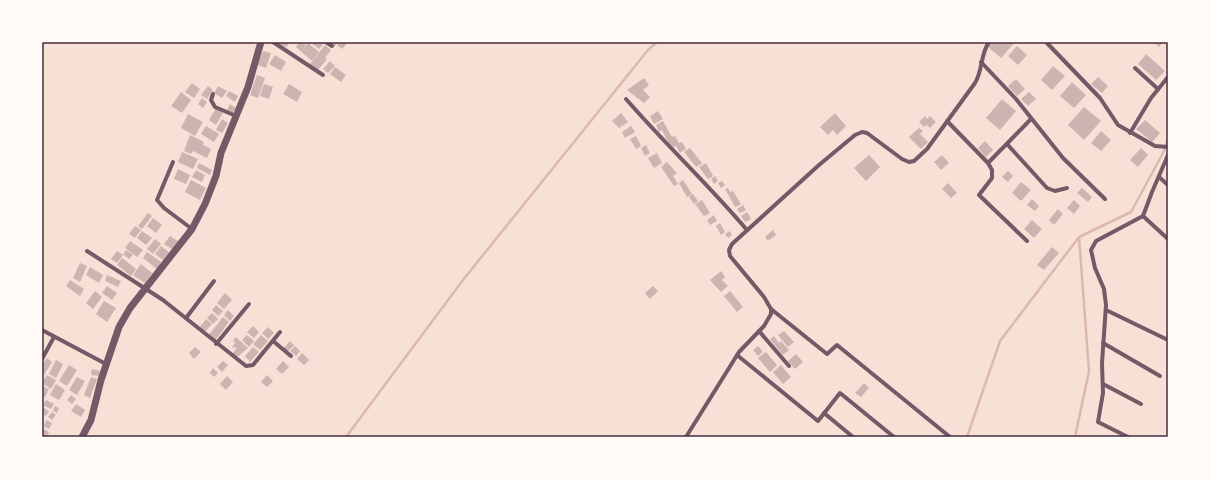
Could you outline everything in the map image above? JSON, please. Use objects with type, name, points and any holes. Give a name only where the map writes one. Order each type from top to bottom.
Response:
[{"type":"street","points":[[82,437],[91,420],[106,364],[119,327],[146,288],[192,229],[209,195],[221,153],[248,87],[261,42]]},
{"type":"street","points":[[273,42],[323,74]]},
{"type":"street","points":[[326,42],[332,46]]},
{"type":"street","points":[[950,437],[837,345],[827,354],[771,309],[764,297],[730,256],[729,250],[732,244],[747,230],[819,165],[855,135],[862,132],[867,133],[902,159],[909,162],[914,161],[927,149],[978,77],[984,50],[989,42]]},
{"type":"street","points":[[1046,42],[1100,98],[1118,125],[1155,146],[1168,147]]},
{"type":"street","points":[[981,62],[1063,158],[1105,199]]},
{"type":"street","points":[[1135,68],[1158,89]]},
{"type":"street","points":[[1130,133],[1158,89],[1168,77]]},
{"type":"street","points":[[213,94],[211,100],[213,105],[236,116]]},
{"type":"street","points":[[626,99],[650,127],[721,199],[747,230]]},
{"type":"street","points":[[988,163],[1031,119]]},
{"type":"street","points":[[947,121],[988,163],[992,170],[992,178],[979,195],[1027,241]]},
{"type":"street","points":[[1007,144],[1047,188],[1055,191],[1067,188]]},
{"type":"street","points":[[1128,437],[1098,422],[1103,393],[1102,363],[1106,310],[1104,289],[1095,268],[1092,250],[1096,241],[1143,216],[1168,155]]},
{"type":"street","points":[[173,162],[157,200],[192,229]]},
{"type":"street","points":[[1159,177],[1168,185]]},
{"type":"street","points":[[1143,216],[1168,239]]},
{"type":"street","points":[[87,251],[146,288],[186,318],[216,344],[248,367],[253,365],[280,332]]},
{"type":"street","points":[[186,318],[214,281]]},
{"type":"street","points":[[216,344],[249,304]]},
{"type":"street","points":[[686,437],[716,392],[737,355],[745,344],[768,321],[771,314],[771,309]]},
{"type":"street","points":[[1106,310],[1168,340]]},
{"type":"street","points":[[42,330],[106,364]]},
{"type":"street","points":[[759,331],[789,366]]},
{"type":"street","points":[[42,359],[54,337]]},
{"type":"street","points":[[273,341],[291,356]]},
{"type":"street","points":[[1103,343],[1160,376]]},
{"type":"street","points":[[737,355],[818,421],[840,393],[894,437]]},
{"type":"street","points":[[1103,384],[1141,404]]},
{"type":"street","points":[[824,413],[853,437]]},
{"type":"building","points":[[279,42],[289,42],[287,47],[278,44]]},
{"type":"building","points":[[300,42],[306,45],[303,50],[308,43],[319,52],[312,61],[296,47]]},
{"type":"building","points":[[310,42],[323,42],[324,43],[319,49]]},
{"type":"building","points":[[328,42],[338,42],[334,47]]},
{"type":"building","points":[[340,42],[348,42],[342,49],[337,45]]},
{"type":"building","points":[[991,42],[1015,42],[1001,58],[987,46]]},
{"type":"building","points":[[1154,42],[1163,42],[1159,47]]},
{"type":"building","points":[[325,45],[331,50],[325,58],[327,59],[318,70],[310,64]]},
{"type":"building","points":[[1017,46],[1027,55],[1018,65],[1008,56]]},
{"type":"building","points":[[263,51],[271,53],[266,68],[258,65]]},
{"type":"building","points":[[1146,54],[1165,71],[1156,80],[1138,64]]},
{"type":"building","points":[[275,55],[286,62],[281,71],[269,64]]},
{"type":"building","points":[[330,61],[335,66],[328,73],[323,69]]},
{"type":"building","points":[[1053,66],[1065,76],[1052,90],[1041,80]]},
{"type":"building","points":[[335,67],[346,75],[341,82],[330,74]]},
{"type":"building","points":[[257,75],[265,78],[258,98],[250,95]]},
{"type":"building","points":[[1098,77],[1108,86],[1102,93],[1091,84]]},
{"type":"building","points":[[644,78],[649,85],[643,90],[650,97],[644,103],[627,90]]},
{"type":"building","points":[[1016,79],[1025,89],[1017,96],[1008,86]]},
{"type":"building","points":[[1072,82],[1086,95],[1074,108],[1060,96]]},
{"type":"building","points":[[192,83],[200,89],[194,98],[185,92]]},
{"type":"building","points":[[264,84],[273,87],[269,99],[260,96]]},
{"type":"building","points":[[289,84],[302,92],[297,102],[283,94]]},
{"type":"building","points":[[208,86],[213,90],[207,99],[201,95]]},
{"type":"building","points":[[218,86],[227,91],[222,98],[214,93]]},
{"type":"building","points":[[229,91],[238,96],[235,102],[226,96]]},
{"type":"building","points":[[181,92],[191,100],[182,113],[171,106]]},
{"type":"building","points":[[1029,92],[1036,99],[1028,106],[1021,99]]},
{"type":"building","points":[[202,98],[207,102],[203,108],[198,104]]},
{"type":"building","points":[[1002,99],[1016,111],[1000,130],[986,118]]},
{"type":"building","points":[[230,104],[236,108],[232,114],[227,110]]},
{"type":"building","points":[[1084,107],[1101,121],[1084,140],[1068,125]]},
{"type":"building","points":[[216,108],[223,113],[216,125],[209,120]]},
{"type":"building","points":[[658,111],[663,119],[654,124],[650,116]]},
{"type":"building","points":[[621,113],[628,122],[619,128],[612,121]]},
{"type":"building","points":[[835,113],[846,126],[837,135],[833,130],[828,135],[820,127]]},
{"type":"building","points":[[188,114],[203,122],[195,136],[181,128]]},
{"type":"building","points":[[925,116],[927,119],[930,116],[936,122],[930,128],[927,125],[924,127],[919,122]]},
{"type":"building","points":[[222,119],[228,123],[222,133],[216,130]]},
{"type":"building","points":[[1145,120],[1160,133],[1152,142],[1136,129]]},
{"type":"building","points":[[663,121],[672,137],[675,136],[679,143],[682,142],[686,149],[680,153],[676,146],[673,147],[667,140],[662,130],[659,132],[656,125]]},
{"type":"building","points":[[206,126],[219,134],[214,142],[201,134]]},
{"type":"building","points":[[631,126],[635,132],[625,138],[622,132]]},
{"type":"building","points":[[919,128],[923,131],[920,134],[928,142],[921,149],[909,137]]},
{"type":"building","points":[[1101,131],[1111,140],[1101,151],[1091,143]]},
{"type":"building","points":[[190,135],[204,142],[203,145],[211,149],[207,158],[193,151],[191,154],[184,151]]},
{"type":"building","points":[[636,136],[641,146],[636,149],[630,139]]},
{"type":"building","points":[[985,141],[993,150],[986,157],[978,148]]},
{"type":"building","points":[[646,145],[650,153],[645,156],[641,148]]},
{"type":"building","points":[[690,148],[702,163],[696,167],[684,152]]},
{"type":"building","points":[[1141,148],[1148,155],[1138,167],[1130,160]]},
{"type":"building","points":[[182,152],[198,159],[193,169],[178,162]]},
{"type":"building","points":[[657,153],[662,163],[654,168],[648,158]]},
{"type":"building","points":[[869,155],[880,167],[866,181],[854,168]]},
{"type":"building","points":[[942,155],[949,163],[941,170],[934,162]]},
{"type":"building","points":[[667,162],[677,173],[673,176],[678,184],[674,186],[661,167]]},
{"type":"building","points":[[199,163],[212,170],[210,175],[197,168]]},
{"type":"building","points":[[706,163],[713,176],[708,179],[699,167]]},
{"type":"building","points":[[178,169],[190,175],[186,184],[174,179]]},
{"type":"building","points":[[196,170],[205,175],[202,182],[192,177]]},
{"type":"building","points":[[1008,171],[1013,176],[1008,182],[1002,177]]},
{"type":"building","points":[[715,176],[718,181],[714,184],[711,179]]},
{"type":"building","points":[[191,180],[206,188],[200,200],[185,192]]},
{"type":"building","points":[[683,180],[692,194],[687,197],[679,183]]},
{"type":"building","points":[[722,181],[725,185],[721,188],[718,183]]},
{"type":"building","points":[[1021,182],[1031,190],[1021,201],[1012,193]]},
{"type":"building","points":[[948,183],[957,193],[951,198],[942,189]]},
{"type":"building","points":[[728,188],[730,192],[733,191],[741,204],[735,207],[725,189]]},
{"type":"building","points":[[1082,188],[1092,197],[1088,202],[1077,193]]},
{"type":"building","points":[[693,194],[698,201],[694,204],[689,197]]},
{"type":"building","points":[[1032,199],[1039,206],[1035,211],[1027,205]]},
{"type":"building","points":[[702,200],[710,213],[704,216],[695,204]]},
{"type":"building","points":[[1074,200],[1080,206],[1074,214],[1067,208]]},
{"type":"building","points":[[743,205],[746,210],[740,213],[737,209]]},
{"type":"building","points":[[1058,209],[1063,214],[1054,225],[1049,220]]},
{"type":"building","points":[[747,212],[751,219],[745,222],[741,216]]},
{"type":"building","points":[[148,213],[152,216],[142,229],[138,226]]},
{"type":"building","points":[[714,215],[717,221],[710,225],[707,220]]},
{"type":"building","points":[[153,218],[162,225],[156,233],[147,226]]},
{"type":"building","points":[[1032,220],[1042,229],[1034,238],[1024,229]]},
{"type":"building","points":[[720,223],[725,232],[721,235],[716,226]]},
{"type":"building","points":[[135,226],[141,230],[135,238],[129,234]]},
{"type":"building","points":[[773,230],[776,235],[768,241],[765,237]]},
{"type":"building","points":[[142,231],[152,238],[146,245],[137,238]]},
{"type":"building","points":[[730,231],[732,235],[728,238],[725,234]]},
{"type":"building","points":[[170,236],[178,241],[172,249],[164,244]]},
{"type":"building","points":[[155,239],[161,244],[153,254],[147,249]]},
{"type":"building","points":[[130,241],[143,250],[137,257],[125,248]]},
{"type":"building","points":[[161,246],[169,252],[163,260],[155,254]]},
{"type":"building","points":[[1052,247],[1059,253],[1044,270],[1037,265]]},
{"type":"building","points":[[126,250],[133,255],[129,259],[123,254]]},
{"type":"building","points":[[117,251],[123,255],[117,263],[111,259]]},
{"type":"building","points":[[147,252],[161,262],[157,269],[143,258]]},
{"type":"building","points":[[122,258],[136,269],[131,276],[117,265]]},
{"type":"building","points":[[80,263],[87,266],[80,282],[73,278]]},
{"type":"building","points":[[141,264],[152,273],[145,283],[133,275]]},
{"type":"building","points":[[90,267],[103,275],[99,283],[86,275]]},
{"type":"building","points":[[721,271],[725,277],[722,280],[728,286],[721,292],[710,280]]},
{"type":"building","points":[[107,275],[121,281],[118,287],[105,281]]},
{"type":"building","points":[[70,280],[84,289],[80,296],[66,286]]},
{"type":"building","points":[[107,286],[117,293],[112,300],[102,293]]},
{"type":"building","points":[[653,286],[658,291],[650,299],[645,293]]},
{"type":"building","points":[[95,291],[102,297],[93,309],[86,303]]},
{"type":"building","points":[[730,291],[743,307],[737,312],[724,296]]},
{"type":"building","points":[[225,293],[232,300],[224,309],[217,303]]},
{"type":"building","points":[[104,301],[116,308],[107,322],[96,314]]},
{"type":"building","points":[[216,305],[223,311],[218,316],[212,310]]},
{"type":"building","points":[[228,310],[234,316],[230,321],[224,315]]},
{"type":"building","points":[[212,313],[218,319],[213,324],[207,318]]},
{"type":"building","points":[[223,317],[229,322],[214,342],[208,336]]},
{"type":"building","points":[[206,319],[212,324],[204,333],[199,328]]},
{"type":"building","points":[[253,326],[259,332],[254,338],[247,332]]},
{"type":"building","points":[[268,327],[274,333],[268,339],[262,333]]},
{"type":"building","points":[[784,331],[794,342],[788,347],[778,335]]},
{"type":"building","points":[[247,335],[254,341],[249,347],[242,340]]},
{"type":"building","points":[[261,335],[268,341],[260,350],[253,344]]},
{"type":"building","points":[[774,336],[779,343],[781,341],[789,350],[783,355],[770,339]]},
{"type":"building","points":[[236,337],[248,348],[236,358],[232,354],[237,348],[232,347],[235,343],[233,340]]},
{"type":"building","points":[[290,341],[294,345],[287,352],[283,349]]},
{"type":"building","points":[[295,346],[300,351],[296,356],[290,351]]},
{"type":"building","points":[[758,346],[763,352],[758,356],[753,350]]},
{"type":"building","points":[[195,347],[201,352],[194,359],[189,353]]},
{"type":"building","points":[[253,347],[259,352],[250,362],[245,356]]},
{"type":"building","points":[[766,352],[777,365],[770,372],[758,358]]},
{"type":"building","points":[[302,353],[309,360],[304,365],[297,359]]},
{"type":"building","points":[[796,354],[803,362],[795,369],[788,361]]},
{"type":"building","points":[[47,358],[52,362],[44,375],[42,365]]},
{"type":"building","points":[[56,360],[63,364],[56,378],[49,374]]},
{"type":"building","points":[[223,361],[228,365],[222,372],[217,367]]},
{"type":"building","points":[[283,361],[289,367],[282,374],[276,369]]},
{"type":"building","points":[[69,365],[77,370],[67,386],[59,381]]},
{"type":"building","points":[[781,365],[791,377],[783,384],[773,372]]},
{"type":"building","points":[[213,368],[218,373],[214,377],[210,373]]},
{"type":"building","points":[[92,369],[100,371],[99,376],[91,375]]},
{"type":"building","points":[[47,375],[56,380],[51,389],[42,383]]},
{"type":"building","points":[[267,375],[273,381],[267,387],[261,382]]},
{"type":"building","points":[[227,376],[233,382],[226,390],[220,384]]},
{"type":"building","points":[[77,377],[85,381],[77,395],[69,390]]},
{"type":"building","points":[[91,377],[97,379],[90,398],[84,395]]},
{"type":"building","points":[[864,383],[869,388],[861,397],[855,393]]},
{"type":"building","points":[[56,384],[65,390],[59,400],[50,395]]},
{"type":"building","points":[[42,386],[49,389],[45,397],[42,395]]},
{"type":"building","points":[[71,395],[76,399],[72,404],[67,400]]},
{"type":"building","points":[[46,400],[54,404],[51,409],[43,405]]},
{"type":"building","points":[[76,404],[85,410],[81,417],[71,411]]},
{"type":"building","points":[[55,406],[59,408],[57,413],[53,411]]},
{"type":"building","points":[[42,407],[49,411],[46,416],[42,414]]},
{"type":"building","points":[[52,412],[56,415],[52,420],[48,417]]},
{"type":"building","points":[[46,420],[52,423],[49,429],[44,426]]},
{"type":"building","points":[[43,429],[49,432],[47,437],[42,437]]},
{"type":"waterway","points":[[346,437],[463,280],[648,50],[657,42]]},
{"type":"waterway","points":[[967,437],[1000,341],[1079,237],[1131,212],[1163,153],[1168,139]]},
{"type":"waterway","points":[[1075,437],[1089,371],[1079,237]]}]
